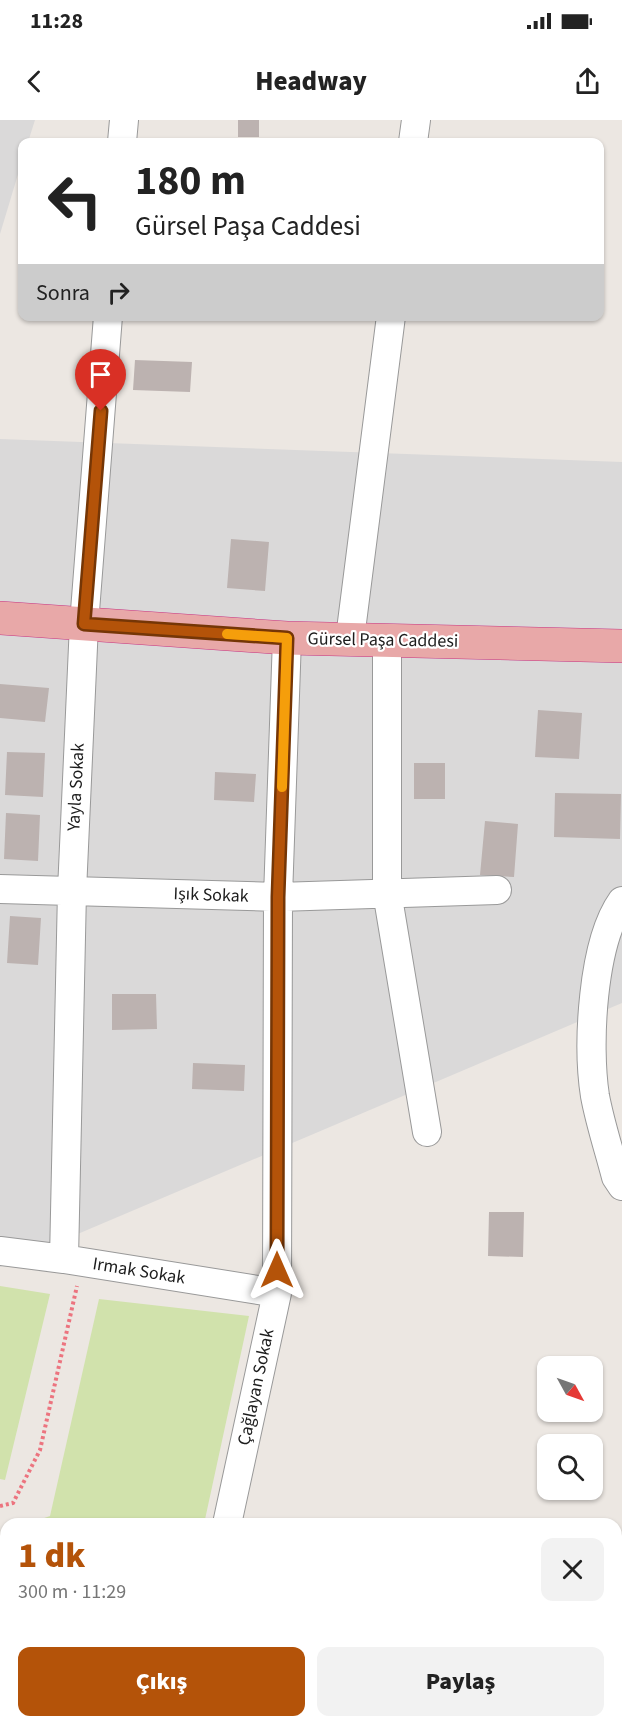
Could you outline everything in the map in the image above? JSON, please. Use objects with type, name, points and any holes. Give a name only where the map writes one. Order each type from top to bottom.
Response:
[{"type":"highway","name":"Gürsel Paşa Caddesi","points":[[0,618],[287,638],[622,646]]},
{"type":"street","points":[[122,138],[124,120]]},
{"type":"street","points":[[414,138],[416,120]]},
{"type":"street","name":"Yayla Sokak","points":[[73,1260],[72,891],[84,624],[108,321]]},
{"type":"street","points":[[350,638],[390,321]]},
{"type":"street","name":"Çağlayan Sokak","points":[[228,1518],[277,1293],[278,897],[287,638]]},
{"type":"street","points":[[387,640],[387,892],[428,1132]]},
{"type":"street","name":"Işık Sokak","points":[[0,889],[278,897],[497,890]]},
{"type":"street","points":[[622,901],[615,911],[596,973],[592,1034],[595,1095],[616,1177],[622,1186]]},
{"type":"street","name":"Irmak Sokak","points":[[0,1251],[73,1260],[277,1293]]},
{"type":"path","points":[[0,1506],[13,1503],[40,1450],[73,1260]]},
{"type":"shaded area","points":[[0,120],[35,120],[29,138],[18,138],[18,174],[0,234]]},
{"type":"shaded area","points":[[0,439],[622,462],[622,1003],[0,1267]]},
{"type":"green space","points":[[0,1286],[50,1294],[5,1480],[0,1479]]},
{"type":"green space","points":[[99,1299],[249,1316],[205,1518],[44,1518],[50,1516]]},
{"type":"building","points":[[238,120],[259,120],[259,137],[238,137]]},
{"type":"building","points":[[135,360],[192,362],[190,392],[133,390]]},
{"type":"building","points":[[231,539],[269,542],[265,591],[227,588]]},
{"type":"building","points":[[0,684],[49,688],[45,722],[0,718]]},
{"type":"building","points":[[538,710],[582,713],[579,759],[535,757]]},
{"type":"building","points":[[7,752],[45,753],[43,797],[5,795]]},
{"type":"building","points":[[414,763],[445,763],[445,799],[414,799]]},
{"type":"building","points":[[215,772],[256,774],[254,802],[214,800]]},
{"type":"building","points":[[555,793],[621,794],[620,839],[554,837]]},
{"type":"building","points":[[6,813],[40,815],[38,861],[4,859]]},
{"type":"building","points":[[485,821],[518,824],[514,877],[480,875]]},
{"type":"building","points":[[10,916],[41,918],[38,965],[7,963]]},
{"type":"building","points":[[112,994],[156,994],[157,1029],[112,1030]]},
{"type":"building","points":[[193,1063],[245,1065],[244,1091],[192,1089]]},
{"type":"building","points":[[489,1212],[524,1212],[523,1257],[488,1256]]},
{"type":"slow traffic","points":[[227,634],[287,638],[282,787]]},
{"type":"route","points":[[101,411],[84,624],[287,638],[278,897],[277,1270]]}]
